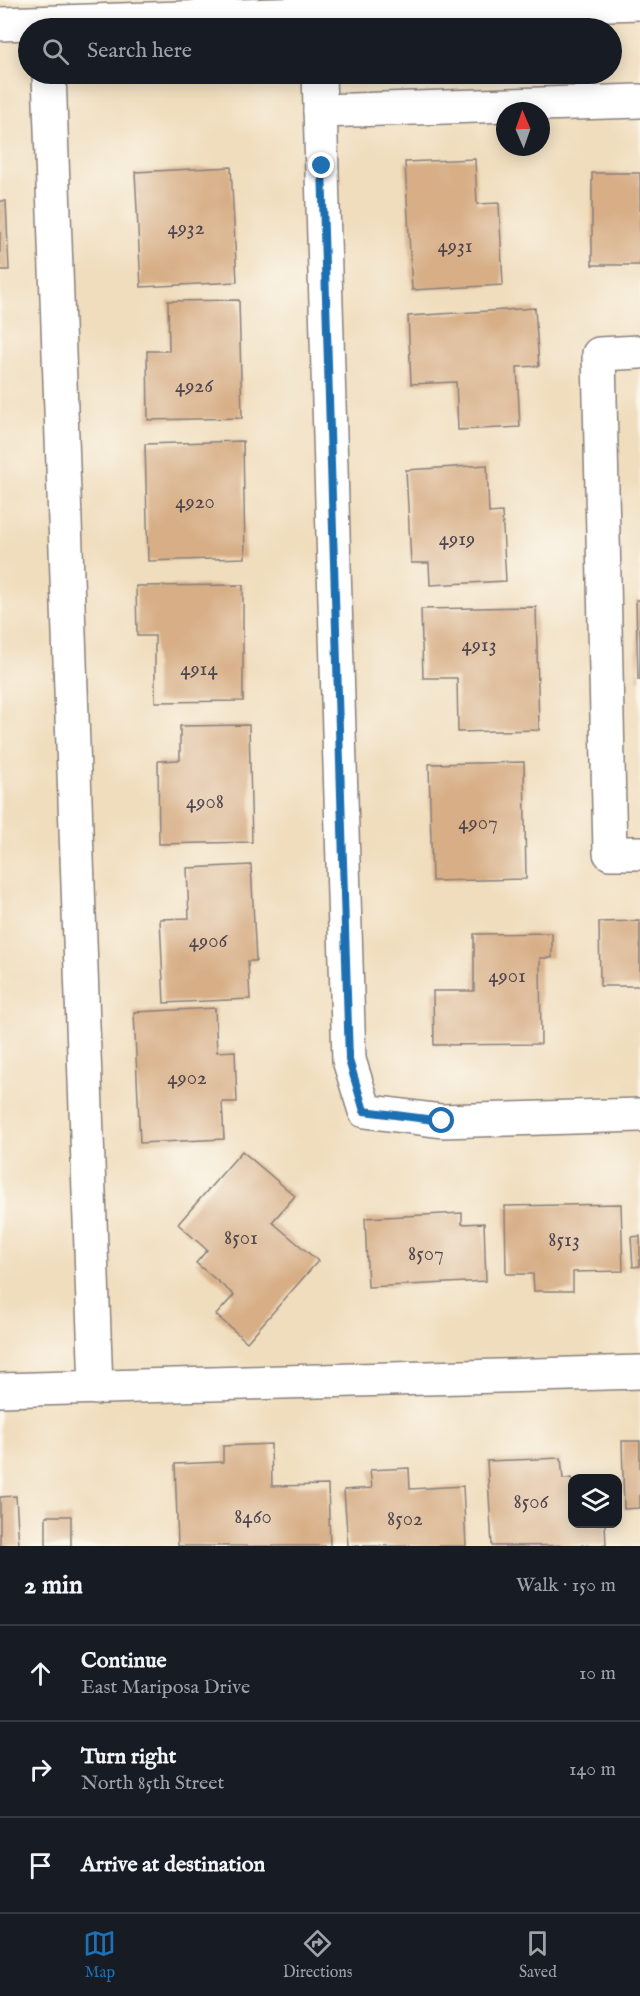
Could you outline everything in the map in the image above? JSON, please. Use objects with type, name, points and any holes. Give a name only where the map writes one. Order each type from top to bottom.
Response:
[{"type":"street","points":[[227,18],[640,3]]},
{"type":"street","points":[[0,24],[18,25]]},
{"type":"street","points":[[49,84],[96,1388]]},
{"type":"street","points":[[319,84],[349,1060],[364,1111],[442,1121],[640,1115]]},
{"type":"street","points":[[320,111],[640,101]]},
{"type":"street","points":[[640,352],[599,354],[610,854],[640,853]]},
{"type":"street","points":[[0,1390],[640,1372]]},
{"type":"building","points":[[475,159],[477,204],[499,203],[503,285],[412,290],[405,162]]},
{"type":"building","points":[[231,167],[237,282],[141,287],[135,172]]},
{"type":"building","points":[[592,173],[640,173],[640,265],[592,265]]},
{"type":"building","points":[[0,201],[6,201],[9,270],[0,270]]},
{"type":"building","points":[[239,300],[242,418],[148,420],[147,351],[169,351],[168,301]]},
{"type":"building","points":[[535,308],[539,366],[517,367],[520,427],[458,430],[456,382],[411,384],[408,316]]},
{"type":"building","points":[[243,441],[245,558],[148,561],[145,444]]},
{"type":"building","points":[[487,465],[489,513],[502,512],[506,581],[430,585],[429,563],[411,563],[406,470]]},
{"type":"building","points":[[243,585],[243,701],[155,702],[155,636],[137,636],[136,586]]},
{"type":"building","points":[[636,600],[640,600],[640,680],[638,680]]},
{"type":"building","points":[[536,607],[539,730],[458,732],[457,678],[423,678],[421,609]]},
{"type":"building","points":[[249,725],[252,842],[159,844],[158,761],[180,760],[180,726]]},
{"type":"building","points":[[524,762],[526,879],[432,881],[429,764]]},
{"type":"building","points":[[251,865],[256,961],[248,961],[250,999],[164,1003],[160,919],[189,918],[187,868]]},
{"type":"building","points":[[640,921],[640,986],[600,986],[599,922]]},
{"type":"building","points":[[552,933],[552,958],[540,958],[541,1044],[434,1045],[433,991],[474,991],[474,934]]},
{"type":"building","points":[[215,1008],[217,1052],[235,1051],[237,1102],[222,1102],[224,1139],[140,1143],[134,1012]]},
{"type":"building","points":[[242,1151],[295,1196],[272,1222],[318,1261],[247,1342],[216,1315],[234,1295],[196,1263],[207,1250],[178,1224]]},
{"type":"building","points":[[621,1204],[623,1271],[573,1272],[573,1291],[534,1291],[533,1274],[506,1274],[505,1206]]},
{"type":"building","points":[[462,1213],[462,1224],[484,1223],[486,1281],[368,1287],[365,1218]]},
{"type":"building","points":[[640,1236],[640,1266],[633,1267],[631,1237]]},
{"type":"building","points":[[622,1441],[640,1441],[640,1508],[624,1509]]},
{"type":"building","points":[[271,1444],[272,1486],[328,1485],[330,1546],[178,1546],[175,1464],[223,1462],[223,1446]]},
{"type":"building","points":[[561,1458],[563,1479],[568,1478],[568,1528],[605,1528],[606,1545],[492,1546],[487,1461]]},
{"type":"building","points":[[409,1468],[410,1489],[463,1486],[466,1546],[348,1546],[344,1490],[372,1488],[370,1470]]},
{"type":"building","points":[[16,1496],[19,1546],[0,1546],[0,1497]]},
{"type":"building","points":[[46,1516],[71,1516],[71,1546],[46,1546]]},
{"type":"route","points":[[322,166],[349,1060],[364,1111],[442,1121]]}]
